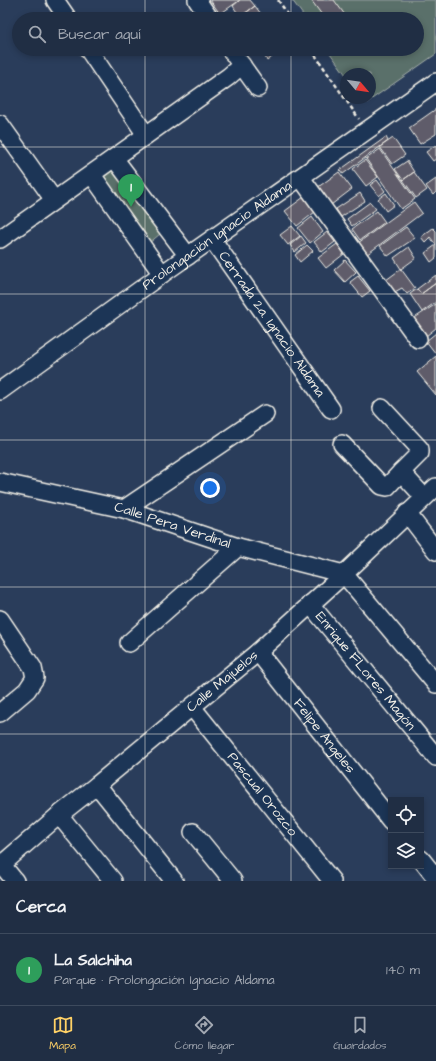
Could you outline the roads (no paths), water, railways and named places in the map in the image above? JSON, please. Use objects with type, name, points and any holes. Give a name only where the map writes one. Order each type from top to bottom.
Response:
[{"type":"street","points":[[55,0],[63,12]]},
{"type":"street","points":[[197,0],[205,12]]},
{"type":"street","points":[[93,56],[146,135]]},
{"type":"street","points":[[235,56],[258,88]]},
{"type":"street","points":[[0,239],[92,175],[242,66]]},
{"type":"street","name":"Prolongación Ignacio Aldama","points":[[0,391],[162,274],[436,82]]},
{"type":"street","points":[[0,124],[54,200]]},
{"type":"street","points":[[114,158],[188,256]]},
{"type":"street","points":[[92,175],[162,274]]},
{"type":"street","points":[[301,178],[418,339]]},
{"type":"street","name":"Cerrada 2a. Ignacio Aldama","points":[[212,239],[331,409]]},
{"type":"street","points":[[342,444],[382,486],[387,486],[420,453],[420,449],[382,408]]},
{"type":"street","points":[[124,509],[265,414]]},
{"type":"street","points":[[401,472],[430,492]]},
{"type":"street","name":"Calle Pera Verdinal","points":[[0,482],[124,509],[238,547],[344,574]]},
{"type":"street","name":"Calle Majuelos","points":[[1,865],[59,815],[258,652],[344,574],[430,492]]},
{"type":"street","points":[[407,513],[436,551]]},
{"type":"street","points":[[129,643],[238,547]]},
{"type":"street","points":[[344,574],[436,684]]},
{"type":"street","name":"Enrique FLores Magón","points":[[310,604],[436,757]]},
{"type":"street","points":[[0,619],[33,668],[35,678],[27,690],[0,713]]},
{"type":"street","name":"Felipe Angeles","points":[[258,652],[388,817]]},
{"type":"street","name":"Pascual Orozco","points":[[192,707],[332,881]]},
{"type":"street","points":[[97,785],[174,881]]},
{"type":"street","points":[[59,815],[113,881]]},
{"type":"street","points":[[194,832],[233,881]]},
{"type":"street","points":[[424,863],[436,878]]},
{"type":"street","points":[[1,865],[15,881]]},
{"type":"place","name":"La Salchiha","points":[[131,207]]}]
